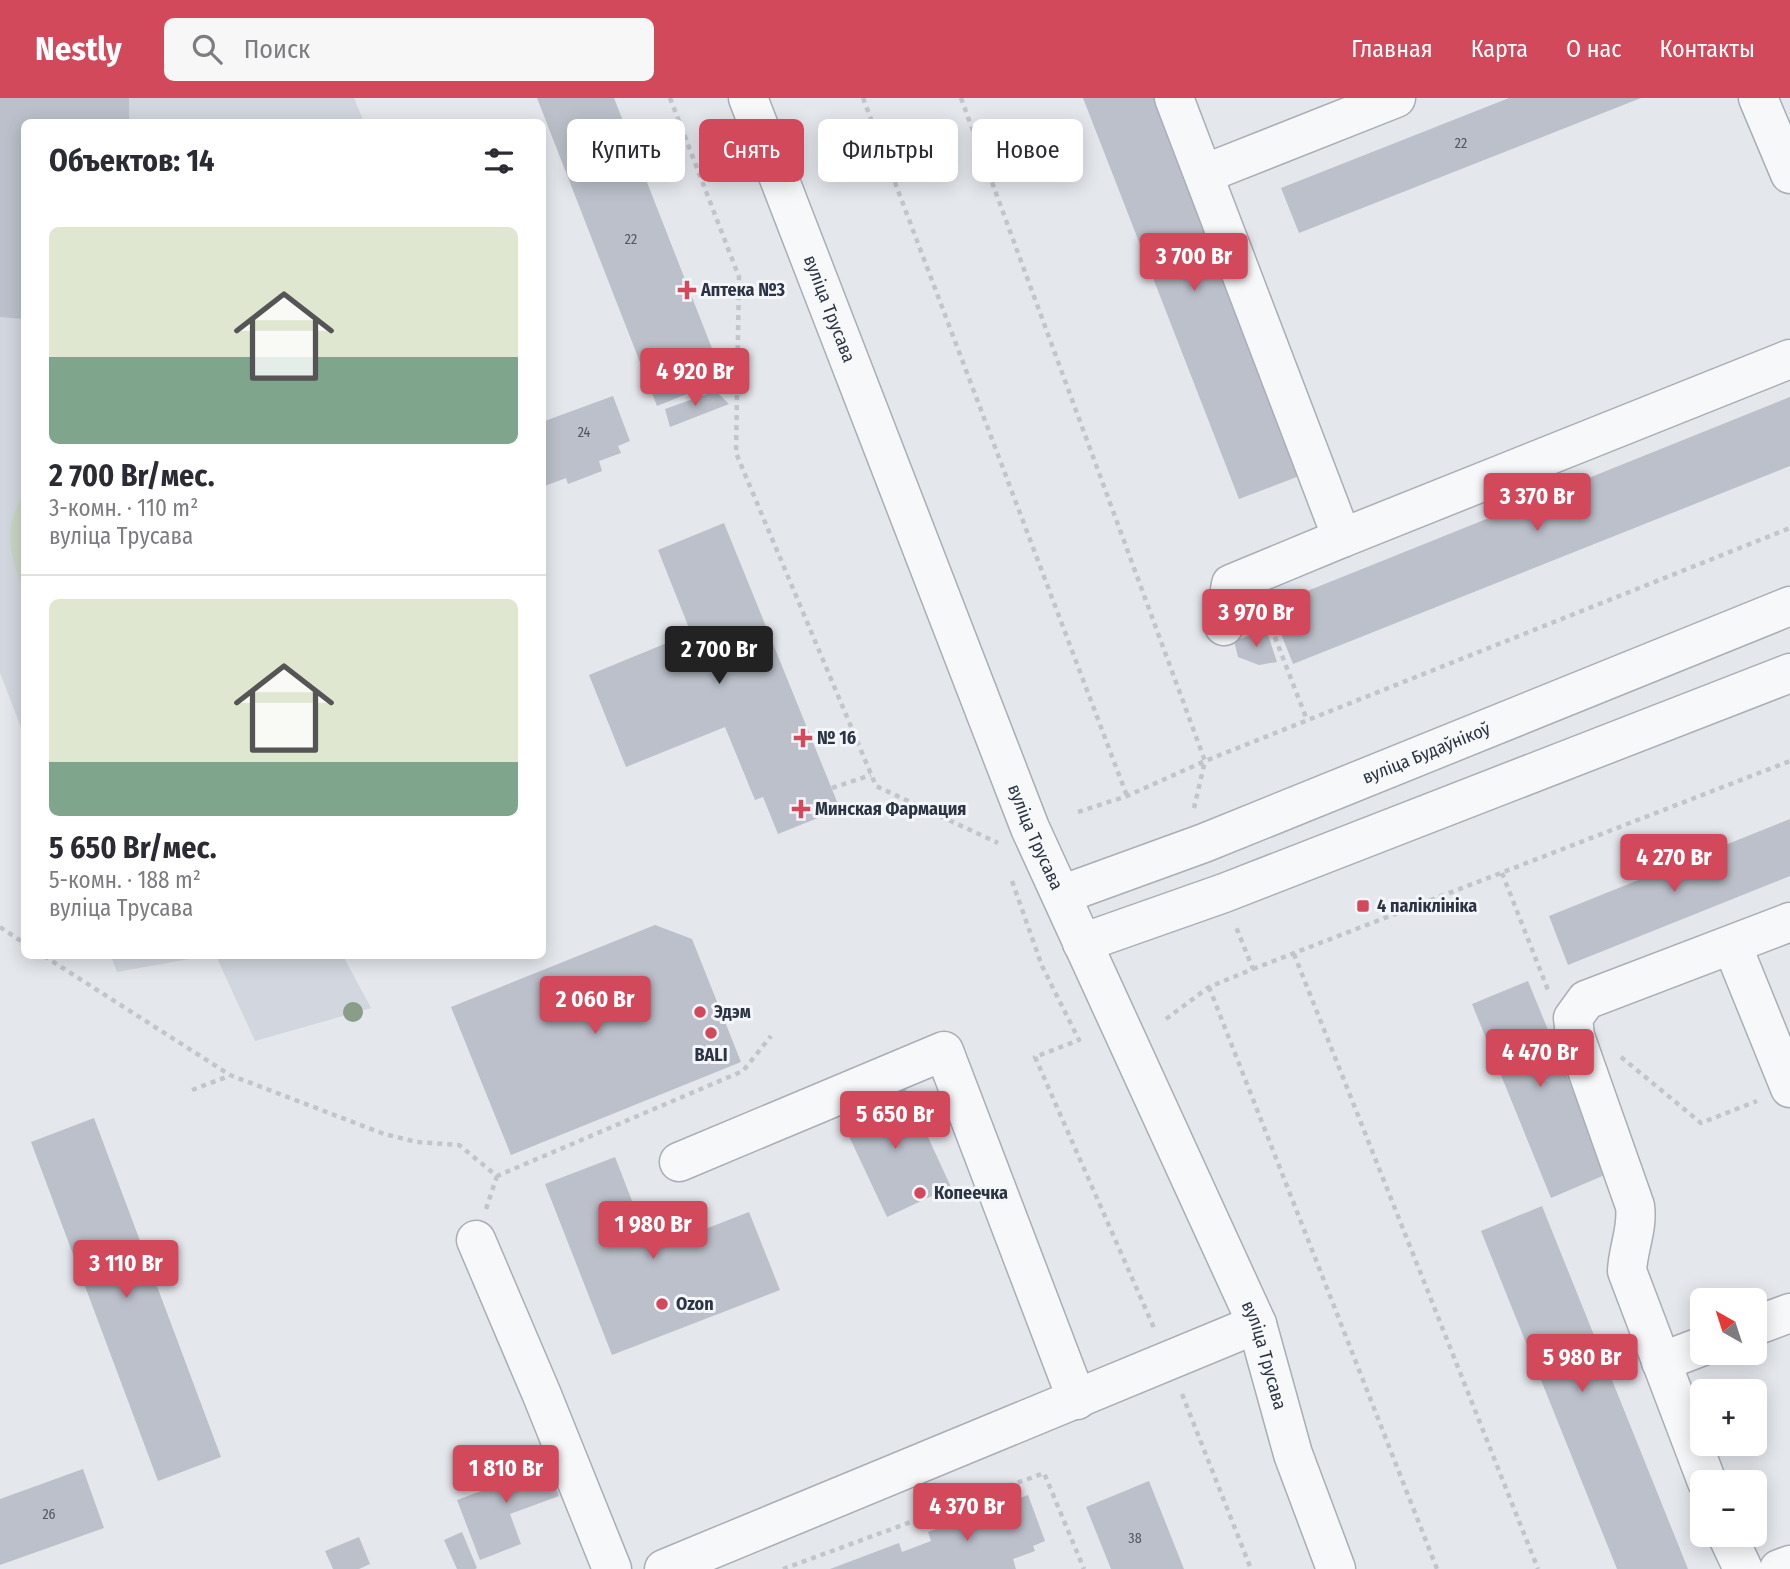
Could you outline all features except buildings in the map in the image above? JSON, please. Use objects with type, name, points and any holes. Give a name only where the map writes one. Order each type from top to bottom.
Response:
[{"type":"street","name":"вуліца Трусава","points":[[748,98],[1025,816],[1257,1324],[1293,1454],[1336,1569]]},
{"type":"street","points":[[1174,98],[1342,538]]},
{"type":"street","points":[[1204,174],[1396,98]]},
{"type":"street","points":[[1758,98],[1790,174]]},
{"type":"street","points":[[1224,626],[1231,584],[1790,359]]},
{"type":"street","name":"вуліца Будаўнікоў","points":[[1061,895],[1204,843],[1790,606]]},
{"type":"street","points":[[1082,943],[1237,888],[1790,673]]},
{"type":"street","points":[[1702,1470],[1627,1271],[1628,1249],[1638,1226],[1635,1206],[1575,1036],[1573,1017],[1586,1000],[1790,922]]},
{"type":"street","points":[[1732,945],[1777,1093]]},
{"type":"street","points":[[679,1162],[944,1051],[1077,1399]]},
{"type":"street","points":[[476,1240],[612,1569]]},
{"type":"street","points":[[1768,1321],[1790,1313]]},
{"type":"street","points":[[664,1569],[1257,1324]]},
{"type":"street","points":[[1661,1362],[1690,1351]]},
{"type":"street","points":[[1733,1547],[1743,1569]]},
{"type":"street","points":[[1779,1569],[1790,1565]]},
{"type":"path","points":[[670,98],[739,277],[736,453],[871,775],[876,786],[999,844],[1002,854]]},
{"type":"path","points":[[863,98],[1127,796]]},
{"type":"path","points":[[961,98],[1205,761],[1193,812]]},
{"type":"path","points":[[1078,812],[1127,796],[1205,761],[1790,528]]},
{"type":"path","points":[[1166,1019],[1209,988],[1252,969],[1790,761]]},
{"type":"path","points":[[832,789],[871,775]]},
{"type":"path","points":[[1502,873],[1560,1019],[1573,1017]]},
{"type":"path","points":[[1009,874],[1041,966],[1079,1040],[1035,1057],[1169,1361],[1251,1569]]},
{"type":"path","points":[[1236,924],[1252,969]]},
{"type":"path","points":[[0,927],[21,941]]},
{"type":"path","points":[[1294,954],[1538,1569]]},
{"type":"path","points":[[49,959],[230,1075],[384,1134],[417,1142],[459,1145],[497,1176],[743,1071],[771,1036]]},
{"type":"path","points":[[1209,988],[1437,1569]]},
{"type":"path","points":[[1615,1053],[1701,1123],[1777,1093]]},
{"type":"path","points":[[192,1090],[230,1075]]},
{"type":"path","points":[[783,1569],[1044,1473],[1084,1569]]},
{"type":"shaded area","points":[[0,98],[354,98],[363,119],[21,119],[21,727],[0,673]]},
{"type":"shaded area","points":[[112,959],[189,959],[117,972]]},
{"type":"shaded area","points":[[217,959],[345,959],[371,1008],[255,1041]]},
{"type":"green space","points":[[21,501],[21,583],[10,543],[12,519]]},
{"type":"place","name":"Аптека №3","points":[[687,290]]},
{"type":"place","name":"№ 16","points":[[803,738]]},
{"type":"place","name":"Минская Фармация","points":[[801,809]]},
{"type":"place","name":"4 паліклініка","points":[[1363,906]]},
{"type":"place","name":"Эдэм","points":[[700,1012]]},
{"type":"place","name":"BALI","points":[[711,1033]]},
{"type":"place","name":"Копеечка","points":[[920,1193]]},
{"type":"place","name":"Ozon","points":[[662,1304]]}]
